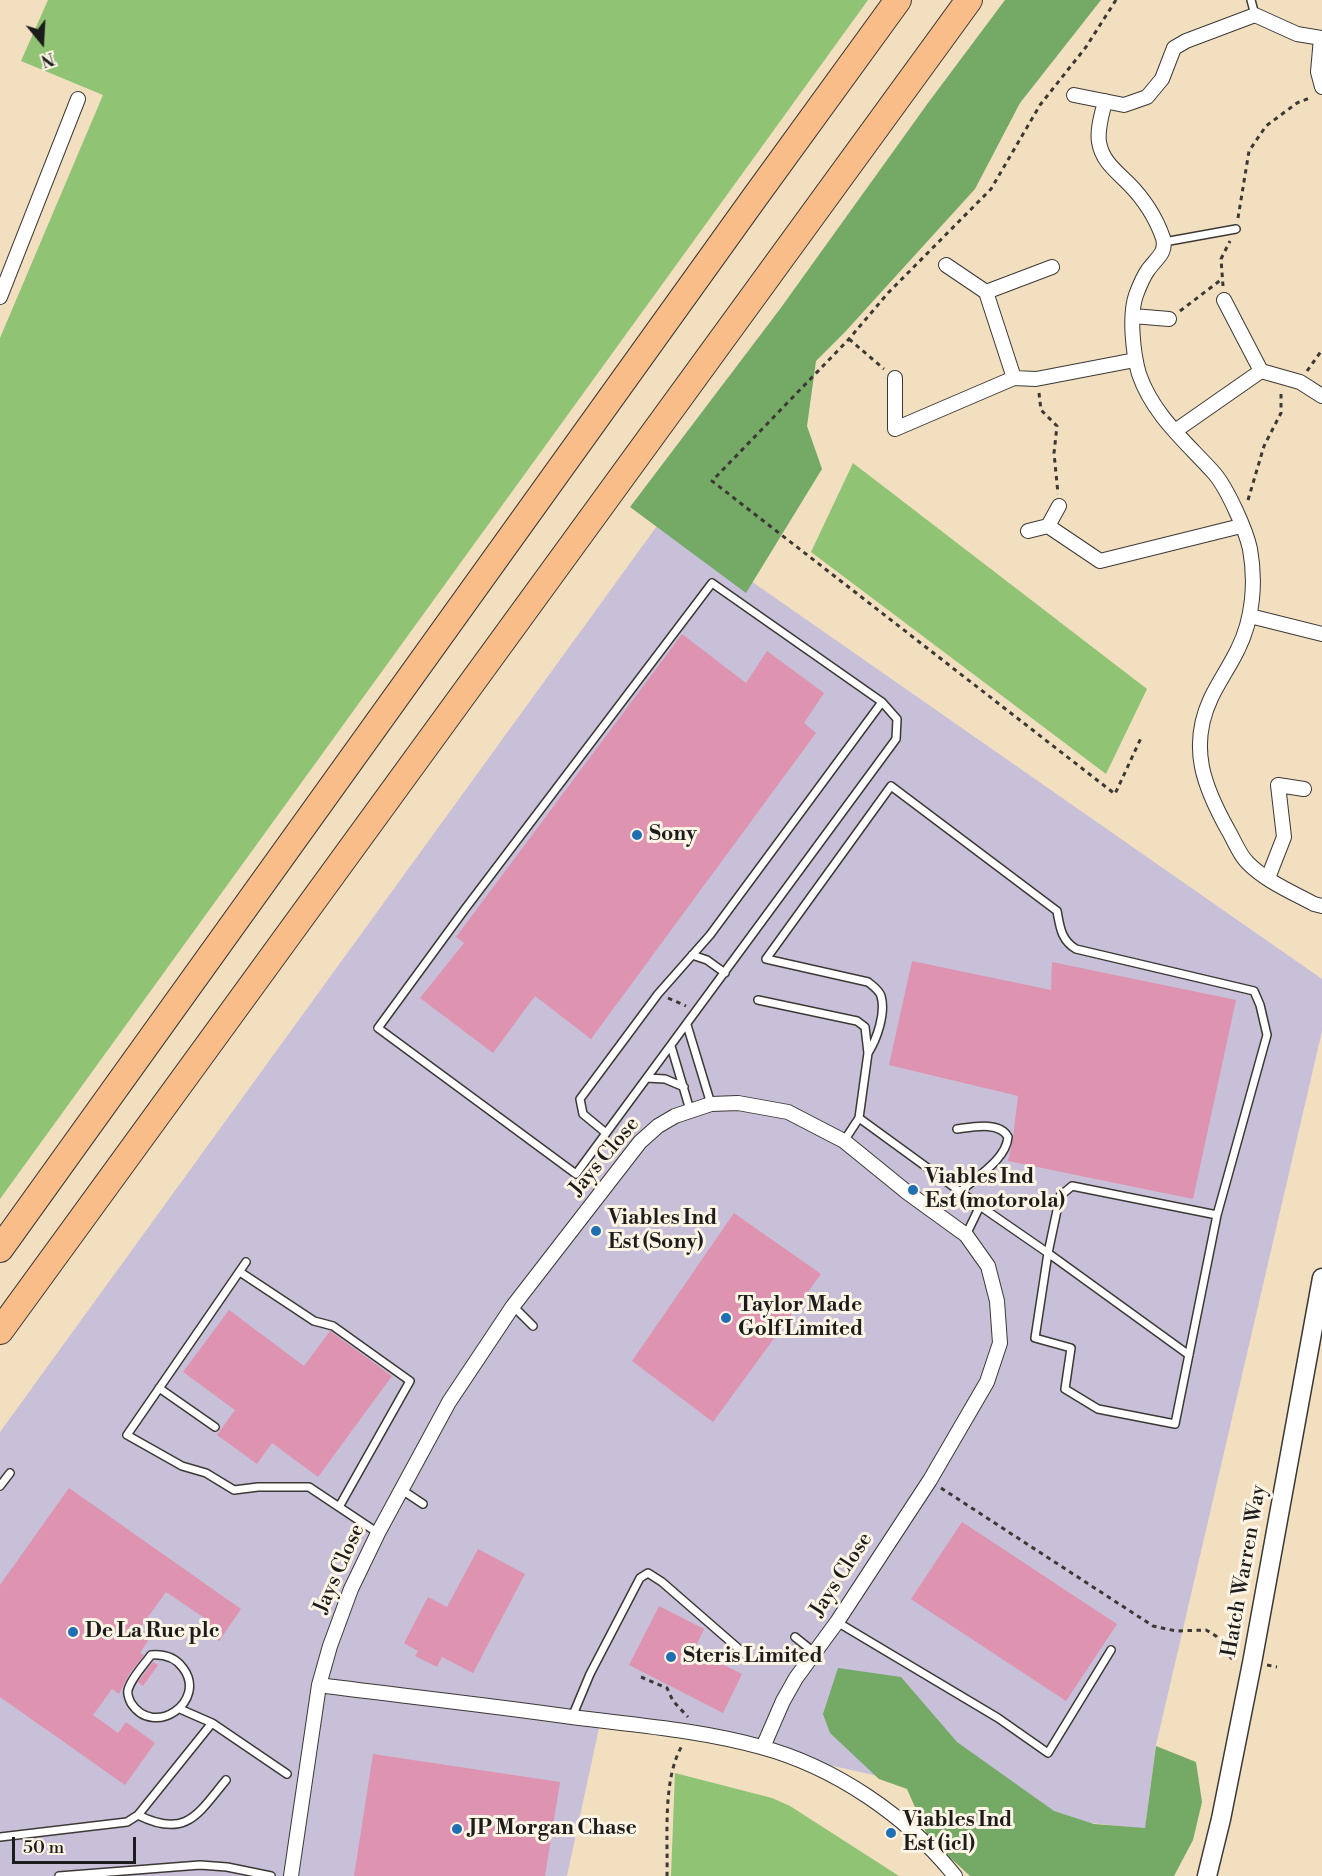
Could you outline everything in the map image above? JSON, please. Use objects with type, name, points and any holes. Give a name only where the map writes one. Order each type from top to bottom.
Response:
[{"type":"highway","points":[[0,1249],[898,0]]},
{"type":"highway","points":[[0,1332],[969,0]]},
{"type":"street","points":[[1074,95],[1124,105],[1147,97],[1162,79],[1167,61],[1174,48],[1185,41],[1256,15],[1297,34],[1321,38],[1318,92]]},
{"type":"street","points":[[0,297],[78,99]]},
{"type":"street","points":[[1105,101],[1100,122],[1099,141],[1104,156],[1113,170],[1142,200],[1157,223],[1164,242],[1162,252],[1146,272],[1135,298],[1133,316],[1135,360],[1149,397],[1162,417],[1216,475],[1230,498],[1250,547],[1253,590],[1250,616],[1239,647],[1210,699],[1203,721],[1200,760],[1204,781],[1246,862],[1268,878],[1314,904],[1322,906]]},
{"type":"street","points":[[946,265],[986,292],[1014,378]]},
{"type":"street","points":[[986,292],[1053,267]]},
{"type":"street","points":[[1224,300],[1261,371]]},
{"type":"street","points":[[1133,316],[1169,319]]},
{"type":"street","points":[[895,378],[895,429],[1014,378],[1036,379],[1135,360]]},
{"type":"street","points":[[1175,431],[1261,371],[1300,382],[1322,396]]},
{"type":"street","points":[[1028,531],[1047,526],[1059,506]]},
{"type":"street","points":[[1047,526],[1100,561],[1241,526]]},
{"type":"street","points":[[1250,616],[1322,634]]},
{"type":"street","points":[[1268,878],[1284,837],[1278,785],[1304,789]]},
{"type":"street","name":"Jays Close","points":[[291,1876],[319,1685],[330,1646],[351,1589],[378,1533],[449,1402],[513,1306],[640,1142],[658,1126],[690,1110],[711,1104],[738,1103],[788,1112],[844,1141],[908,1193],[966,1234],[988,1266],[1000,1318],[1000,1343],[987,1382],[930,1480],[792,1686],[763,1747]]},
{"type":"street","name":"Hatch Warren Way","points":[[1208,1874],[1221,1820],[1322,1278]]},
{"type":"street","points":[[319,1685],[718,1737],[763,1747],[813,1767],[860,1791],[887,1809],[943,1861],[955,1876]]},
{"type":"lane","points":[[1251,0],[1256,15]]},
{"type":"lane","points":[[1164,242],[1236,229]]},
{"type":"lane","points":[[712,583],[882,702],[897,719],[896,739],[576,1174],[378,1028],[465,909],[712,583]]},
{"type":"lane","points":[[606,1133],[583,1114],[580,1099],[658,994],[710,935],[882,702]]},
{"type":"lane","points":[[868,1053],[875,1042],[882,1008],[882,997],[878,990],[868,982],[766,959],[891,786],[1057,911],[1066,943],[1076,949],[1254,991],[1260,1005],[1267,1035],[1216,1215],[1175,1424],[1098,1409],[1065,1389],[1071,1348],[1035,1338],[1048,1253],[1060,1196],[1072,1186],[1216,1215]]},
{"type":"lane","points":[[692,955],[707,960],[725,973]]},
{"type":"lane","points":[[758,1000],[857,1021],[865,1027],[868,1053],[859,1118],[844,1141]]},
{"type":"lane","points":[[687,1025],[711,1104]]},
{"type":"lane","points":[[671,1046],[690,1110]]},
{"type":"lane","points":[[647,1078],[665,1079],[684,1087]]},
{"type":"lane","points":[[859,1118],[1189,1355]]},
{"type":"lane","points":[[957,1129],[994,1127],[1002,1130],[1008,1137],[997,1160],[960,1192]]},
{"type":"lane","points":[[966,1234],[980,1206]]},
{"type":"lane","points":[[246,1262],[127,1435],[182,1466],[206,1473],[234,1490],[258,1487],[309,1487],[378,1533]]},
{"type":"lane","points":[[240,1272],[314,1321],[333,1326],[410,1381],[339,1507]]},
{"type":"lane","points":[[513,1306],[532,1326]]},
{"type":"lane","points":[[159,1388],[215,1427]]},
{"type":"lane","points":[[0,1486],[10,1473]]},
{"type":"lane","points":[[402,1490],[423,1504]]},
{"type":"lane","points":[[572,1717],[591,1674],[640,1578],[648,1573],[662,1582],[747,1656]]},
{"type":"lane","points":[[837,1622],[998,1718],[1048,1753],[1111,1650]]},
{"type":"lane","points":[[795,1637],[815,1653]]},
{"type":"lane","points":[[151,1655],[169,1656],[185,1670],[189,1679],[189,1690],[180,1709],[162,1718],[152,1718],[142,1714],[128,1699],[128,1691],[132,1683],[151,1655]]},
{"type":"lane","points":[[180,1709],[212,1723],[287,1774]]},
{"type":"lane","points":[[0,1837],[127,1822],[138,1815],[212,1723]]},
{"type":"lane","points":[[138,1815],[153,1823],[166,1825],[182,1823],[197,1816],[225,1780]]},
{"type":"lane","points":[[59,1876],[112,1874],[200,1865],[226,1867],[272,1876]]},
{"type":"path","points":[[1116,0],[1086,47],[1040,105],[991,189],[888,293],[849,339],[712,481],[1115,794],[1141,738]]},
{"type":"path","points":[[1224,300],[1221,259],[1236,229],[1249,151],[1266,126],[1297,103],[1318,92]]},
{"type":"path","points":[[1169,319],[1222,279]]},
{"type":"path","points":[[849,339],[895,378]]},
{"type":"path","points":[[1300,382],[1322,350]]},
{"type":"path","points":[[1241,526],[1264,446],[1281,413],[1282,376]]},
{"type":"path","points":[[1036,379],[1041,410],[1057,426],[1054,453],[1059,506]]},
{"type":"path","points":[[658,994],[696,1011]]},
{"type":"path","points":[[940,1487],[1153,1626],[1176,1631],[1206,1630],[1216,1636],[1231,1658],[1238,1660]]},
{"type":"path","points":[[641,1677],[667,1688],[673,1701],[691,1720]]},
{"type":"path","points":[[667,1876],[669,1794],[676,1755]]},
{"type":"shaded area","points":[[662,519],[1322,979],[1322,1031],[1156,1745],[1145,1829],[1082,1822],[602,1714],[567,1876],[0,1876],[0,1432]]},
{"type":"green space","points":[[48,0],[868,0],[0,1199],[0,338],[103,95],[21,61]]},
{"type":"green space","points":[[1005,0],[1101,0],[1020,103],[975,189],[816,361],[807,426],[822,469],[746,593],[630,507],[780,309]]},
{"type":"green space","points":[[853,463],[1147,689],[1106,774],[811,552]]},
{"type":"green space","points":[[838,1668],[901,1677],[957,1742],[1054,1811],[1094,1824],[1145,1828],[1156,1746],[1196,1762],[1202,1802],[1193,1840],[1174,1876],[970,1876],[928,1837],[907,1789],[879,1779],[830,1733],[823,1714]]},
{"type":"green space","points":[[675,1773],[772,1798],[790,1806],[899,1876],[671,1876]]},
{"type":"building","name":"Sony","points":[[682,634],[746,683],[767,651],[824,693],[804,723],[816,733],[591,1039],[535,996],[493,1053],[420,998],[464,943],[456,937]]},
{"type":"building","points":[[912,961],[1051,990],[1052,962],[1236,1000],[1193,1199],[1008,1161],[1018,1096],[889,1065]]},
{"type":"building","name":"Taylor Made Golf Limited","points":[[734,1213],[821,1274],[713,1422],[632,1361]]},
{"type":"building","points":[[229,1310],[304,1366],[330,1331],[392,1376],[318,1477],[272,1443],[257,1464],[217,1435],[235,1410],[183,1372]]},
{"type":"building","name":"De La Rue plc","points":[[69,1488],[241,1609],[219,1641],[200,1627],[206,1619],[166,1592],[140,1628],[151,1636],[140,1653],[144,1655],[130,1673],[119,1694],[112,1689],[93,1715],[118,1733],[126,1722],[155,1743],[125,1785],[0,1697],[0,1585]]},
{"type":"building","points":[[962,1522],[1117,1624],[1066,1701],[911,1599]]},
{"type":"building","points":[[478,1549],[525,1574],[473,1673],[442,1657],[437,1667],[415,1656],[418,1651],[404,1643],[428,1597],[447,1607]]},
{"type":"building","name":"Steris Limited","points":[[659,1606],[704,1629],[694,1650],[742,1674],[723,1713],[629,1665]]},
{"type":"building","points":[[153,1662],[158,1665],[143,1686],[138,1682]]},
{"type":"building","name":"JP Morgan Chase","points":[[373,1754],[560,1782],[545,1876],[354,1876]]},
{"type":"place","name":"Sony","points":[[637,835]]},
{"type":"place","name":"Viables Ind Est (motorola)","points":[[913,1190]]},
{"type":"place","name":"Viables Ind Est (Sony)","points":[[596,1231]]},
{"type":"place","name":"Taylor Made Golf Limited","points":[[726,1318]]},
{"type":"place","name":"De La Rue plc","points":[[73,1632]]},
{"type":"place","name":"Steris Limited","points":[[671,1657]]},
{"type":"place","name":"JP Morgan Chase","points":[[457,1829]]},
{"type":"place","name":"Viables Ind Est (icl)","points":[[891,1833]]}]
